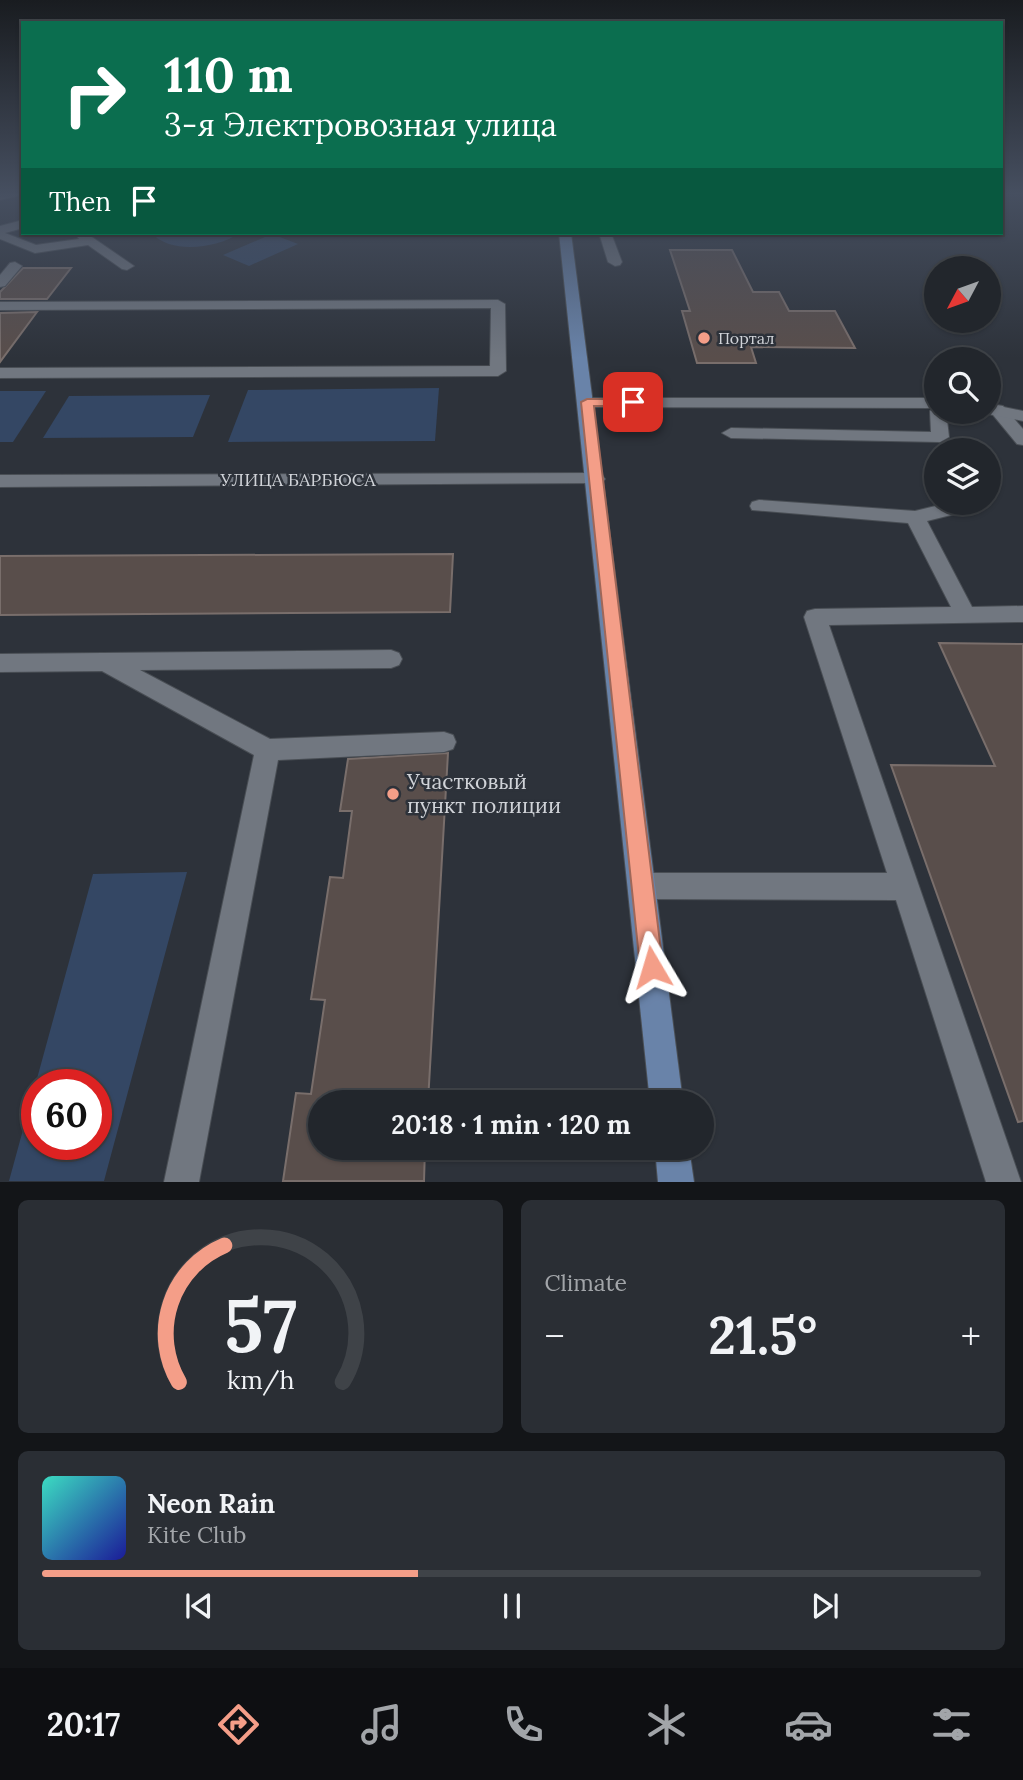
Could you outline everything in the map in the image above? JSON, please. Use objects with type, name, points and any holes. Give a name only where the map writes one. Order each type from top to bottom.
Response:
[{"type":"main road","points":[[567,248],[666,1090]]},
{"type":"main road","points":[[673,1160],[676,1181]]},
{"type":"street","points":[[101,248],[127,266]]},
{"type":"street","points":[[610,248],[615,262]]},
{"type":"street","points":[[0,284],[15,266]]},
{"type":"street","points":[[0,306],[498,304],[498,371],[0,373]]},
{"type":"street","points":[[587,402],[924,402]]},
{"type":"street","points":[[1001,411],[1023,416]]},
{"type":"street","points":[[1001,417],[1023,440]]},
{"type":"street","points":[[731,433],[940,437],[939,424]]},
{"type":"street","name":"УЛИЦА БАРБЮСА","points":[[0,481],[596,479]]},
{"type":"street","points":[[759,506],[915,517],[924,515]]},
{"type":"street","points":[[915,517],[966,615]]},
{"type":"street","points":[[1004,1181],[816,617],[1023,614]]},
{"type":"street","points":[[0,663],[391,659]]},
{"type":"street","points":[[103,661],[267,750],[444,742]]},
{"type":"street","points":[[181,1181],[267,750]]},
{"type":"street","points":[[642,886],[906,887]]},
{"type":"shaded area","points":[[239,248],[289,248],[249,266],[223,255]]},
{"type":"shaded area","points":[[439,388],[435,441],[228,442],[248,390]]},
{"type":"shaded area","points":[[0,391],[46,391],[13,442],[0,442]]},
{"type":"shaded area","points":[[210,395],[193,437],[43,438],[69,396]]},
{"type":"shaded area","points":[[187,872],[112,1151],[112,1069],[40,1069],[93,874]]},
{"type":"shaded area","points":[[21,1137],[21,1160],[110,1160],[104,1181],[9,1181]]},
{"type":"building","points":[[670,250],[732,250],[753,292],[779,292],[789,311],[835,311],[855,348],[751,347],[756,363],[697,363],[682,311],[690,311]]},
{"type":"building","points":[[23,268],[71,268],[47,299],[0,299],[0,292]]},
{"type":"building","points":[[37,312],[0,362],[0,313]]},
{"type":"building","points":[[453,554],[450,612],[0,615],[0,556]]},
{"type":"building","points":[[939,643],[1023,644],[1023,1121],[1018,1122],[891,765],[995,766]]},
{"type":"building","points":[[448,753],[429,1090],[312,1090],[325,1000],[311,999],[330,877],[343,878],[352,811],[340,811],[348,759]]},
{"type":"building","points":[[296,1093],[308,1094],[308,1160],[425,1160],[424,1181],[283,1181]]},
{"type":"place","name":"Портал","points":[[704,338]]},
{"type":"place","name":"Участковый пункт полиции","points":[[393,794]]},
{"type":"route","points":[[633,402],[587,402],[652,967]]}]
